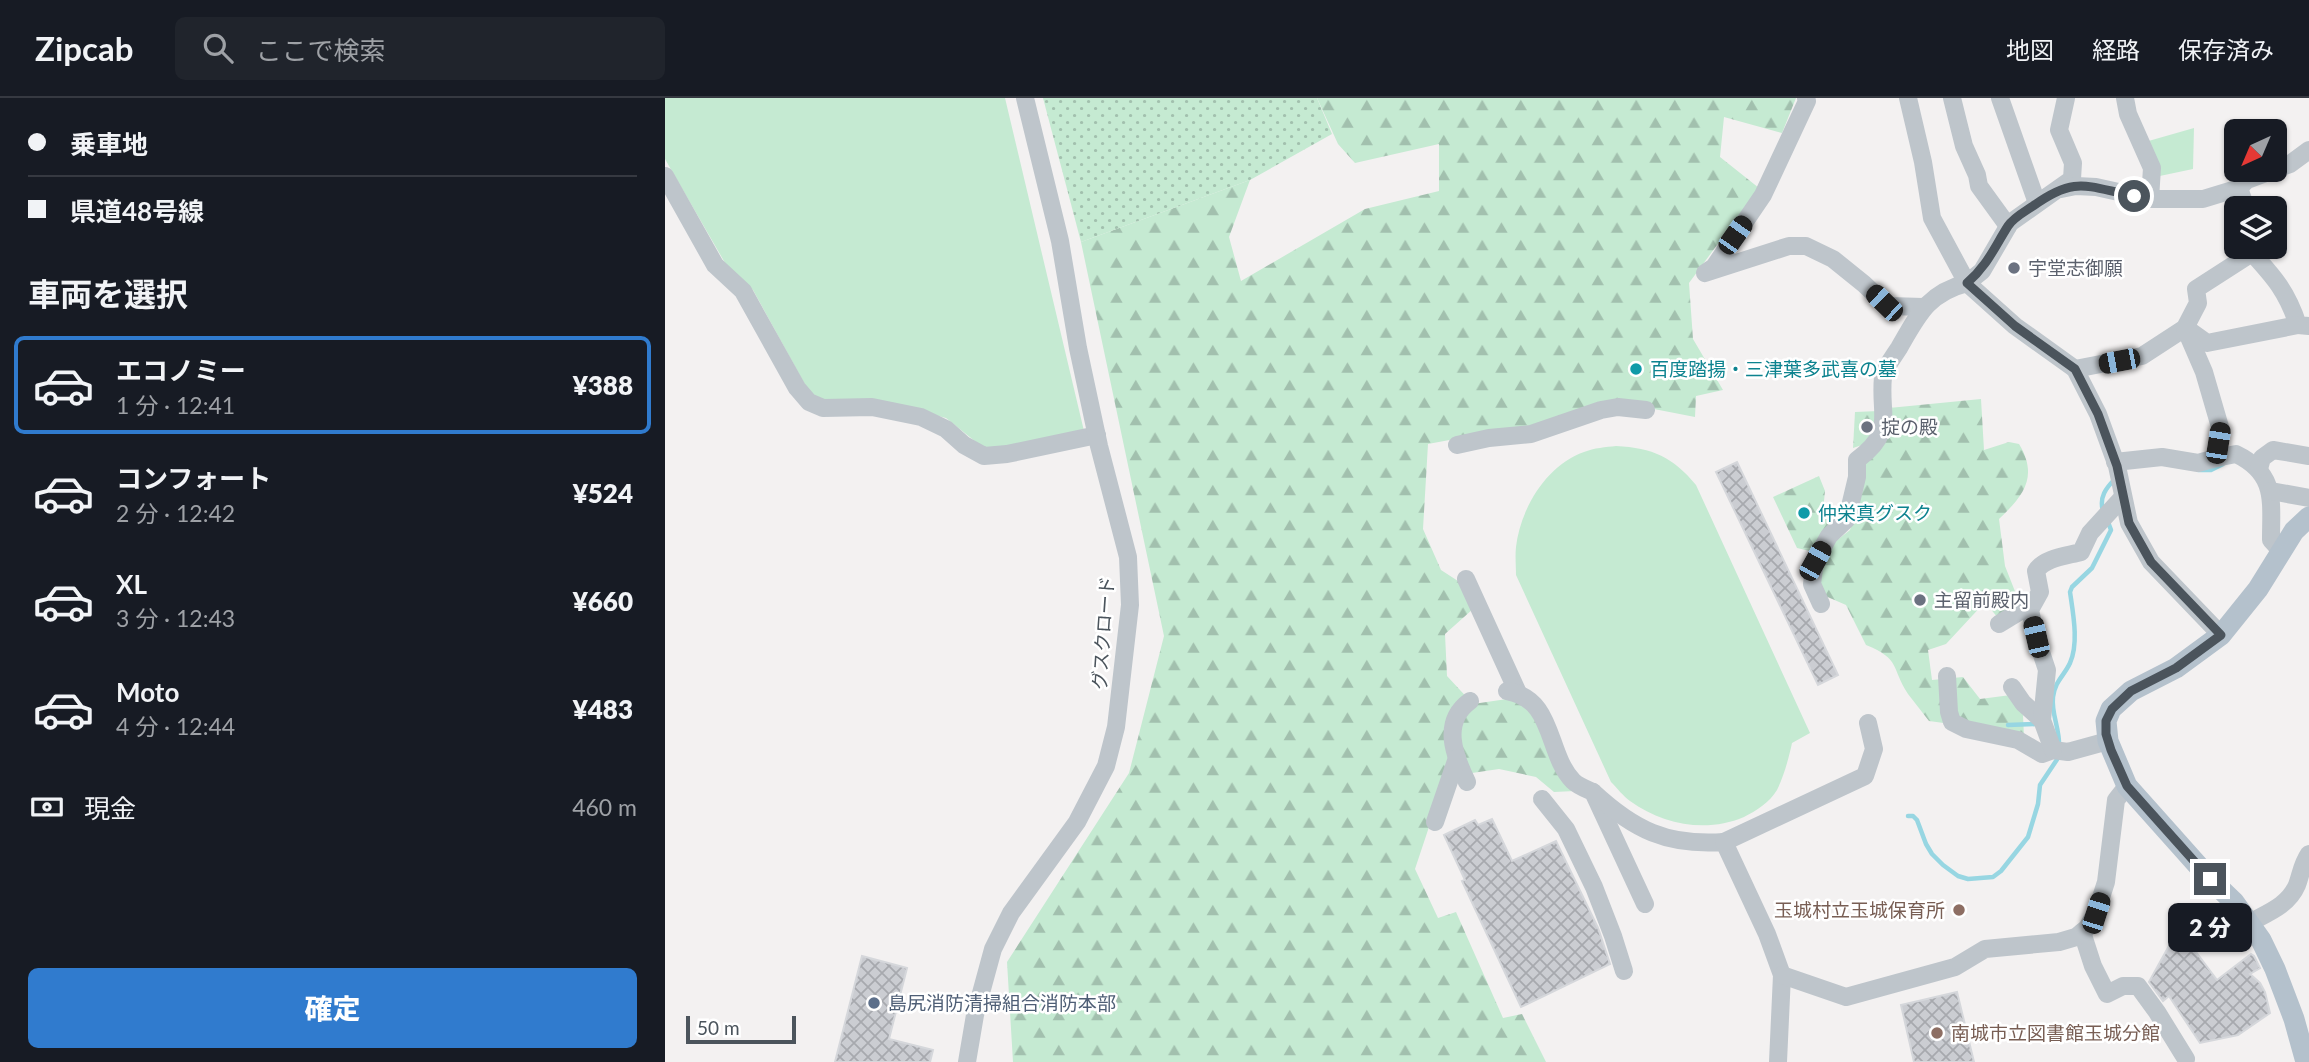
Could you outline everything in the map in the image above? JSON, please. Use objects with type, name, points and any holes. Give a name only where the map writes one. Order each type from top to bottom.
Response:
[{"type":"main road","points":[[2306,1062],[2294,1019],[2265,948],[2234,902],[2127,786],[2108,741],[2106,721],[2112,709],[2131,691],[2176,668],[2221,635],[2258,589],[2294,531],[2309,517]]},
{"type":"street","name":"グスクロード","points":[[967,1062],[975,1015],[993,949],[1011,913],[1077,822],[1106,766],[1116,727],[1130,605],[1128,557],[1097,435],[1078,348],[1060,241],[1025,98]]},
{"type":"street","points":[[1806,98],[1799,121],[1763,195],[1714,267],[1705,272],[1789,246],[1806,246],[1833,259],[1889,306],[1923,307]]},
{"type":"street","points":[[1908,98],[1923,162],[1932,218],[1967,283],[2015,326],[2075,369],[2098,414],[2116,464],[2119,497],[2129,523],[2151,562],[2221,635]]},
{"type":"street","points":[[1952,98],[1964,146],[1979,186],[2008,226]]},
{"type":"street","points":[[2000,98],[2037,203]]},
{"type":"street","points":[[1821,604],[1812,584],[1815,561],[1829,536],[1847,519],[1857,477],[1857,460],[1869,451],[1884,427],[1883,374],[1923,307],[1951,287],[1967,283],[1982,271],[2008,226],[2072,179],[2073,163],[2059,130],[2066,98]]},
{"type":"street","points":[[2125,98],[2128,114],[2152,168],[2150,199]]},
{"type":"street","points":[[2057,189],[2096,187],[2150,199],[2203,199],[2239,188],[2247,180],[2290,164],[2309,150]]},
{"type":"street","points":[[665,176],[715,265],[743,291],[797,388],[809,402],[823,408],[872,407],[921,417],[946,429],[964,445],[984,456],[1007,454],[1097,435]]},
{"type":"street","points":[[2239,188],[2242,196]]},
{"type":"street","points":[[2075,369],[2142,356],[2185,328],[2198,303],[2196,289],[2238,259]]},
{"type":"street","points":[[2185,328],[2207,343],[2304,326],[2276,279],[2259,259]]},
{"type":"street","points":[[2185,328],[2204,372],[2220,427],[2215,458]]},
{"type":"street","points":[[1457,445],[1489,438],[1531,435],[1601,410],[1618,407],[1646,410]]},
{"type":"street","points":[[2282,552],[2271,540],[2262,458],[2273,450],[2309,456]]},
{"type":"street","points":[[2116,464],[2162,457],[2197,463],[2236,454],[2266,481],[2309,498]]},
{"type":"street","points":[[2042,720],[2047,670],[2029,610],[2040,592],[2036,572],[2040,565],[2081,552],[2090,533],[2119,497]]},
{"type":"street","points":[[1466,579],[1513,692],[1531,700],[1539,709],[1565,771],[1576,784],[1593,792],[1628,821],[1673,841],[1699,844],[1724,842],[1865,776],[1874,749],[1868,723]]},
{"type":"street","points":[[1999,624],[2022,610],[2029,610]]},
{"type":"street","points":[[1947,676],[1952,722],[1966,730],[2018,740],[2042,754],[2108,741]]},
{"type":"street","points":[[2012,687],[2023,703],[2042,720],[2058,751]]},
{"type":"street","points":[[1467,782],[1451,736],[1454,720],[1470,701]]},
{"type":"street","points":[[1435,822],[1457,758]]},
{"type":"street","points":[[1782,975],[1846,997],[1955,967],[1985,949],[2059,942],[2076,937],[2096,913],[2106,882],[2116,800],[2127,786]]},
{"type":"street","points":[[1593,792],[1645,904]]},
{"type":"street","points":[[1542,799],[1566,829],[1594,887],[1624,971]]},
{"type":"street","points":[[1724,842],[1767,934],[1782,975],[1778,1062]]},
{"type":"street","points":[[2249,923],[2280,907],[2291,895],[2297,885],[2303,862],[2309,854]]},
{"type":"street","points":[[2082,932],[2093,966],[2107,994],[2123,986],[2138,986],[2186,1059]]},
{"type":"green space","points":[[665,98],[1005,98],[1084,431],[986,450],[946,418],[883,401],[814,401],[753,290],[728,268],[665,159]]},
{"type":"green space","points":[[1043,98],[1317,98],[1332,134],[1250,180],[1081,242]]},
{"type":"green space","points":[[1317,98],[1796,98],[1782,133],[1724,117],[1720,157],[1759,188],[1689,283],[1693,339],[1723,390],[1696,396],[1695,417],[1618,402],[1530,431],[1487,433],[1428,444],[1423,529],[1441,570],[1458,581],[1473,609],[1445,634],[1447,676],[1473,704],[1507,699],[1532,708],[1575,791],[1554,792],[1536,777],[1499,769],[1472,773],[1453,755],[1415,869],[1438,918],[1456,912],[1503,1018],[1522,1014],[1546,1062],[1013,1062],[1007,962],[1129,773],[1164,636],[1081,242],[1250,180],[1229,237],[1241,281],[1365,209],[1439,191],[1439,144],[1355,163],[1338,144]]},
{"type":"green space","points":[[2194,128],[2193,169],[2155,177],[2145,142]]},
{"type":"green space","points":[[1981,399],[1984,450],[2009,442],[2019,444],[2028,466],[2028,476],[2021,494],[1999,519],[2005,566],[2020,604],[1998,618],[1985,602],[1946,644],[1928,650],[1932,680],[1963,677],[1980,699],[2011,695],[2023,715],[2024,737],[1929,721],[1908,694],[1890,660],[1866,645],[1846,605],[1823,595],[1819,579],[1822,562],[1831,545],[1850,530],[1859,503],[1865,461],[1889,408]]},
{"type":"green space","points":[[1879,411],[1879,426],[1862,445],[1853,448],[1855,412]]},
{"type":"green space","points":[[1616,446],[1641,449],[1661,456],[1679,467],[1696,485],[1810,733],[1792,743],[1782,779],[1771,798],[1753,812],[1730,822],[1700,825],[1671,821],[1630,801],[1611,782],[1516,575],[1519,533],[1523,518],[1537,490],[1570,458],[1584,452]]},
{"type":"green space","points":[[1819,476],[1825,491],[1823,511],[1832,525],[1814,552],[1797,548],[1773,497]]},
{"type":"building","points":[[1737,462],[1838,675],[1818,685],[1716,472]]},
{"type":"building","points":[[1492,819],[1512,861],[1556,841],[1598,928],[1610,964],[1521,1007],[1462,881],[1465,880],[1444,835],[1475,820],[1478,825]]},
{"type":"building","points":[[2175,935],[2190,944],[2217,980],[2251,954],[2254,956],[2260,968],[2250,974],[2265,992],[2270,1013],[2238,1035],[2200,1043],[2169,996],[2163,1001],[2149,982]]},
{"type":"building","name":"島尻消防清掃組合消防本部","points":[[862,956],[907,968],[889,1039],[933,1050],[930,1062],[835,1062]]},
{"type":"building","name":"南城市立図書館玉城分館","points":[[1957,992],[1974,1062],[1914,1062],[1901,1005]]},
{"type":"waterway","points":[[2198,470],[2211,470],[2223,464]]},
{"type":"waterway","points":[[2103,511],[2104,493],[2115,479]]},
{"type":"waterway","points":[[2059,746],[2053,697],[2073,655],[2075,628],[2070,592],[2092,568],[2111,530],[2108,522]]},
{"type":"waterway","points":[[2008,725],[2037,724]]},
{"type":"waterway","points":[[1908,816],[1917,820],[1932,854],[1958,876],[1968,879],[1993,877],[2028,837],[2038,804],[2040,785],[2058,754]]},
{"type":"place","name":"宇堂志御願","points":[[2014,268]]},
{"type":"place","name":"百度踏揚・三津葉多武喜の墓","points":[[1636,369]]},
{"type":"place","name":"掟の殿","points":[[1867,427]]},
{"type":"place","name":"仲栄真グスク","points":[[1804,513]]},
{"type":"place","name":"主留前殿内","points":[[1920,600]]},
{"type":"place","name":"玉城村立玉城保育所","points":[[1959,910]]},
{"type":"place","name":"島尻消防清掃組合消防本部","points":[[874,1003]]},
{"type":"place","name":"南城市立図書館玉城分館","points":[[1937,1033]]},
{"type":"route","points":[[2134,196],[2096,187],[2057,189],[2010,223],[1982,271],[1967,283],[2015,326],[2075,369],[2098,414],[2117,466],[2129,523],[2151,562],[2221,635],[2176,668],[2131,691],[2112,709],[2106,721],[2106,734],[2111,750],[2127,786],[2210,879]]}]
